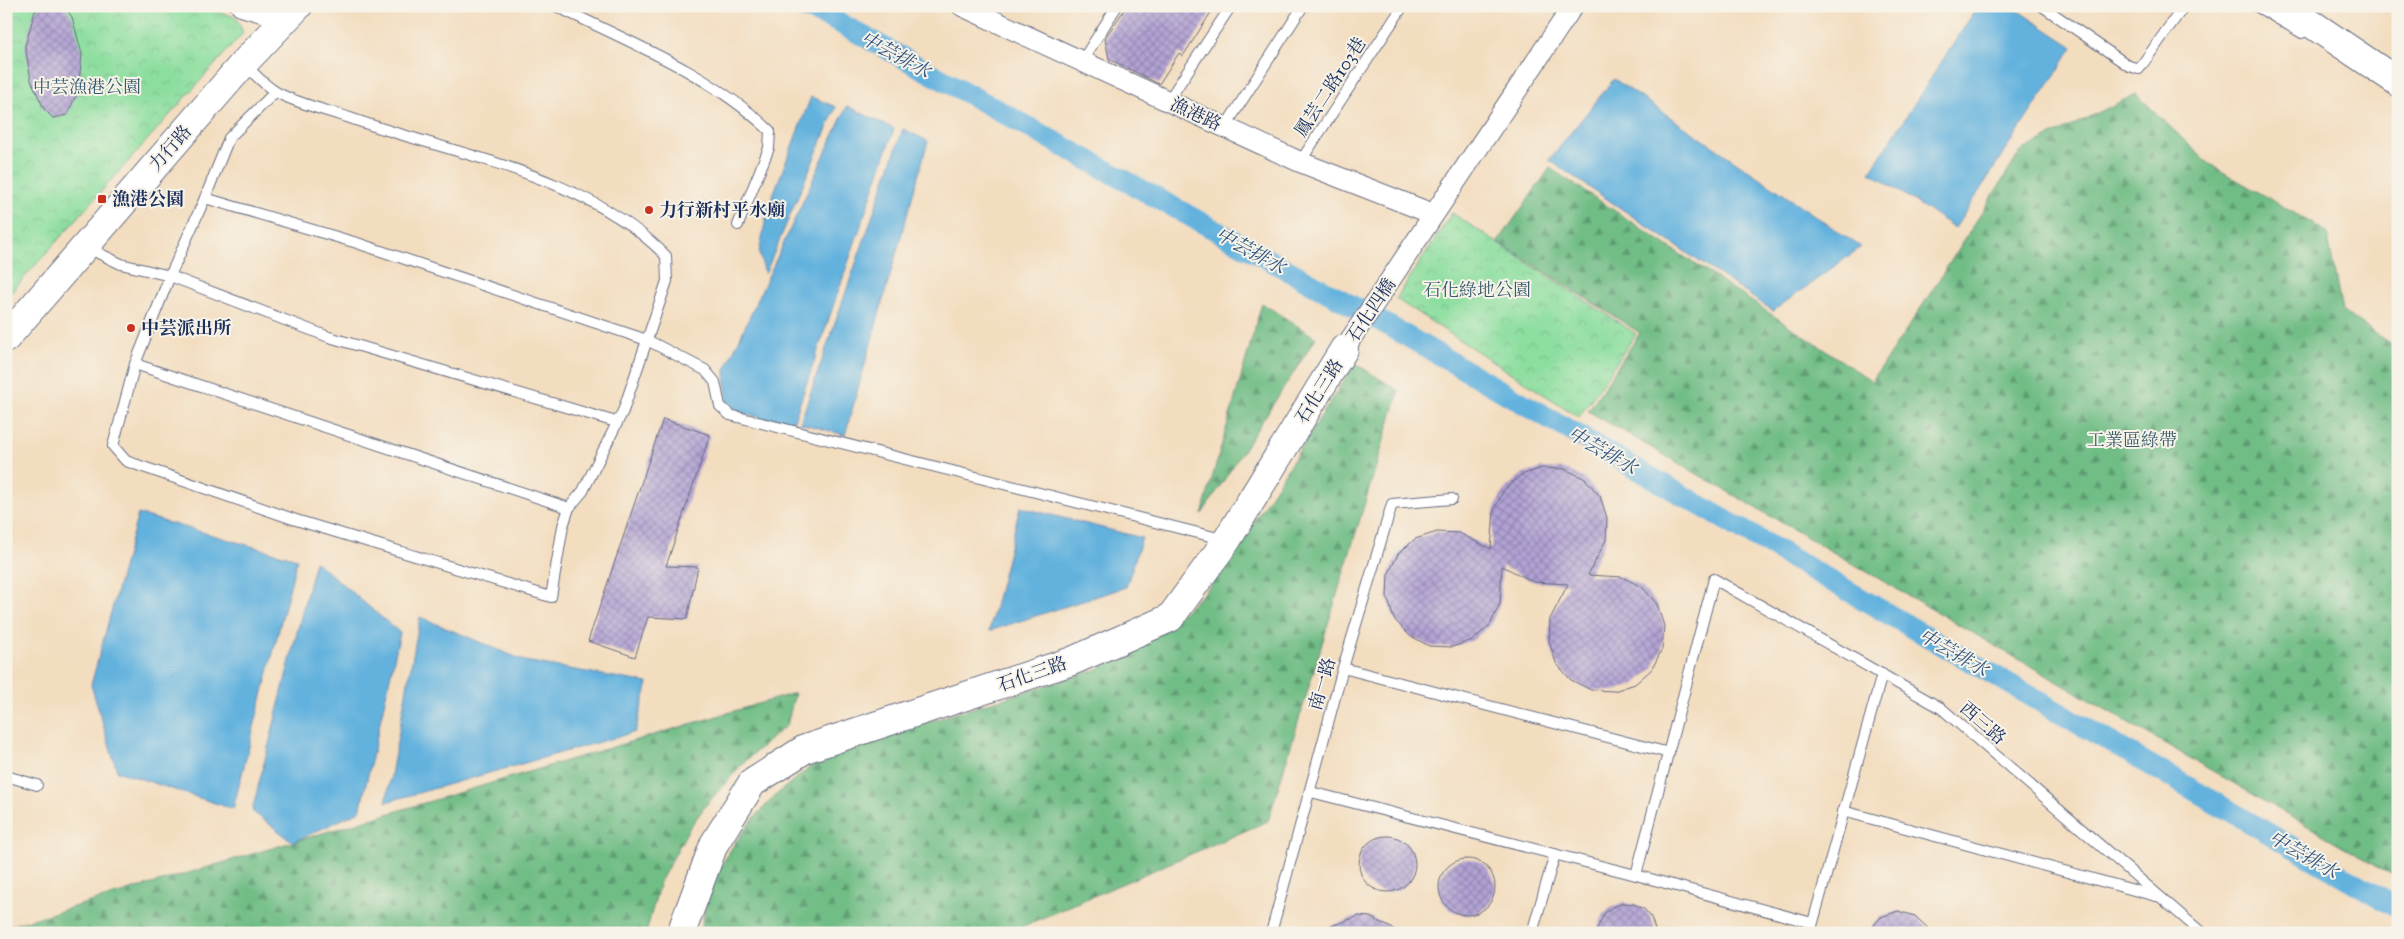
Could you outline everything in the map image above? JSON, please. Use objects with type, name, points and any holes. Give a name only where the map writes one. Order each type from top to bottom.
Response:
[{"type":"street","points":[[241,6],[292,13]]},
{"type":"street","name":"漁港路","points":[[962,6],[1300,162],[1433,214]]},
{"type":"street","points":[[1433,214],[1573,6]]},
{"type":"street","points":[[2285,6],[2398,82]]},
{"type":"street","name":"力行路","points":[[6,338],[243,64],[292,13]]},
{"type":"street","name":"石化四橋","points":[[1344,349],[1433,214]]},
{"type":"street","name":"石化三路","points":[[681,933],[714,844],[752,783],[805,749],[1072,661],[1170,618],[1227,540],[1344,349]]},
{"type":"lane","points":[[556,6],[673,64],[746,107],[770,131],[770,148],[738,225]]},
{"type":"lane","points":[[1082,61],[1117,6]]},
{"type":"lane","points":[[1168,101],[1231,6]]},
{"type":"lane","points":[[1225,127],[1303,6]]},
{"type":"lane","name":"鳳芸二路103巷","points":[[1300,162],[1403,6]]},
{"type":"lane","points":[[2042,6],[2129,66],[2139,69],[2184,6]]},
{"type":"lane","points":[[2256,6],[2314,40]]},
{"type":"lane","points":[[2331,50],[2398,89]]},
{"type":"lane","points":[[243,64],[275,92],[365,123],[502,165],[562,187],[646,236],[666,256],[667,281],[623,411],[583,491],[569,508],[563,526],[551,597],[296,520],[126,461],[113,446],[135,364],[229,138],[275,92]]},
{"type":"lane","points":[[205,198],[357,243],[647,340],[705,370],[715,382],[720,406],[730,415],[1227,540]]},
{"type":"lane","points":[[85,247],[121,264],[170,276],[329,336],[616,422]]},
{"type":"lane","points":[[135,364],[569,508]]},
{"type":"lane","name":"南一路","points":[[1271,933],[1311,792],[1311,782],[1392,504],[1452,499]]},
{"type":"lane","name":"西三路","points":[[1669,753],[1714,579],[1941,708],[2202,933]]},
{"type":"lane","points":[[1344,668],[1669,753],[1636,875]]},
{"type":"lane","points":[[1311,792],[1636,875],[1811,928],[1882,674]]},
{"type":"lane","points":[[6,776],[37,785]]},
{"type":"lane","points":[[1844,811],[2160,897]]},
{"type":"lane","points":[[1532,933],[1555,854]]},
{"type":"green space","name":"中芸漁港公園","points":[[6,6],[196,6],[236,17],[243,33],[6,298]]},
{"type":"green space","name":"工業區綠帶","points":[[2136,94],[2209,164],[2327,232],[2342,311],[2398,349],[2398,878],[1588,411],[1640,333],[1498,242],[1550,168],[1872,381],[2021,151]]},
{"type":"green space","name":"石化綠地公園","points":[[1452,213],[1636,334],[1579,417],[1396,299]]},
{"type":"green space","points":[[1262,303],[1316,338],[1202,514]]},
{"type":"green space","points":[[1355,363],[1399,391],[1268,821],[1007,933],[700,933],[709,895],[731,850],[745,829],[779,793],[818,762],[839,749],[1096,670],[1157,635],[1203,594],[1223,570]]},
{"type":"green space","points":[[795,693],[787,725],[744,762],[706,805],[688,830],[660,882],[646,933],[6,933],[6,927]]},
{"type":"water","points":[[1978,6],[2011,6],[2073,47],[1955,228],[1870,172]]},
{"type":"water","points":[[1614,79],[1861,247],[1773,311],[1549,160]]},
{"type":"water","points":[[811,97],[836,107],[765,274],[759,253],[768,208]]},
{"type":"water","points":[[847,106],[894,129],[792,426],[739,412],[727,404],[725,370]]},
{"type":"water","points":[[903,129],[928,141],[845,435],[800,423]]},
{"type":"water","points":[[1020,507],[1142,538],[1126,587],[989,631]]},
{"type":"water","points":[[138,514],[297,559],[233,809],[117,771],[91,685]]},
{"type":"water","points":[[315,561],[400,633],[360,811],[293,842],[252,811]]},
{"type":"water","points":[[420,617],[525,661],[648,683],[635,732],[386,802]]},
{"type":"building","points":[[40,6],[64,6],[72,17],[82,54],[78,91],[67,115],[53,118],[44,109],[31,80],[25,46],[35,11]]},
{"type":"building","points":[[1127,6],[1215,6],[1183,56],[1179,53],[1159,84],[1109,59],[1105,38]]},
{"type":"building","points":[[663,419],[710,435],[666,566],[698,567],[687,619],[648,617],[635,657],[588,641]]},
{"type":"building","points":[[1542,468],[1565,469],[1585,479],[1600,496],[1607,518],[1606,540],[1588,575],[1622,577],[1642,587],[1657,604],[1664,626],[1662,649],[1652,669],[1635,684],[1614,691],[1591,690],[1571,680],[1556,663],[1549,641],[1550,619],[1568,584],[1534,582],[1502,566],[1500,604],[1490,625],[1473,640],[1452,647],[1429,646],[1409,635],[1394,619],[1387,597],[1388,575],[1398,554],[1415,539],[1437,532],[1459,533],[1491,549],[1494,510],[1504,490],[1521,475]]},
{"type":"building","points":[[1387,836],[1398,838],[1407,844],[1413,853],[1415,864],[1413,875],[1407,884],[1398,890],[1387,892],[1376,890],[1367,884],[1361,875],[1359,864],[1361,853],[1367,844],[1376,838]]},
{"type":"building","points":[[1467,859],[1478,861],[1487,867],[1493,876],[1495,887],[1493,898],[1487,907],[1478,913],[1467,915],[1456,913],[1447,907],[1441,898],[1439,887],[1441,876],[1447,867],[1456,861]]},
{"type":"building","points":[[1623,903],[1634,904],[1644,909],[1651,917],[1656,933],[1595,933],[1604,914],[1612,907]]},
{"type":"building","points":[[1898,911],[1915,916],[1933,933],[1867,933],[1881,917]]},
{"type":"building","points":[[1359,916],[1370,917],[1401,933],[1320,933],[1320,930]]},
{"type":"waterway","name":"中芸排水","points":[[800,6],[836,21],[1389,326],[2398,908]]},
{"type":"place","name":"漁港公園","points":[[102,199]]},
{"type":"place","name":"力行新村平水廟","points":[[649,210]]},
{"type":"place","name":"中芸派出所","points":[[131,328]]}]
